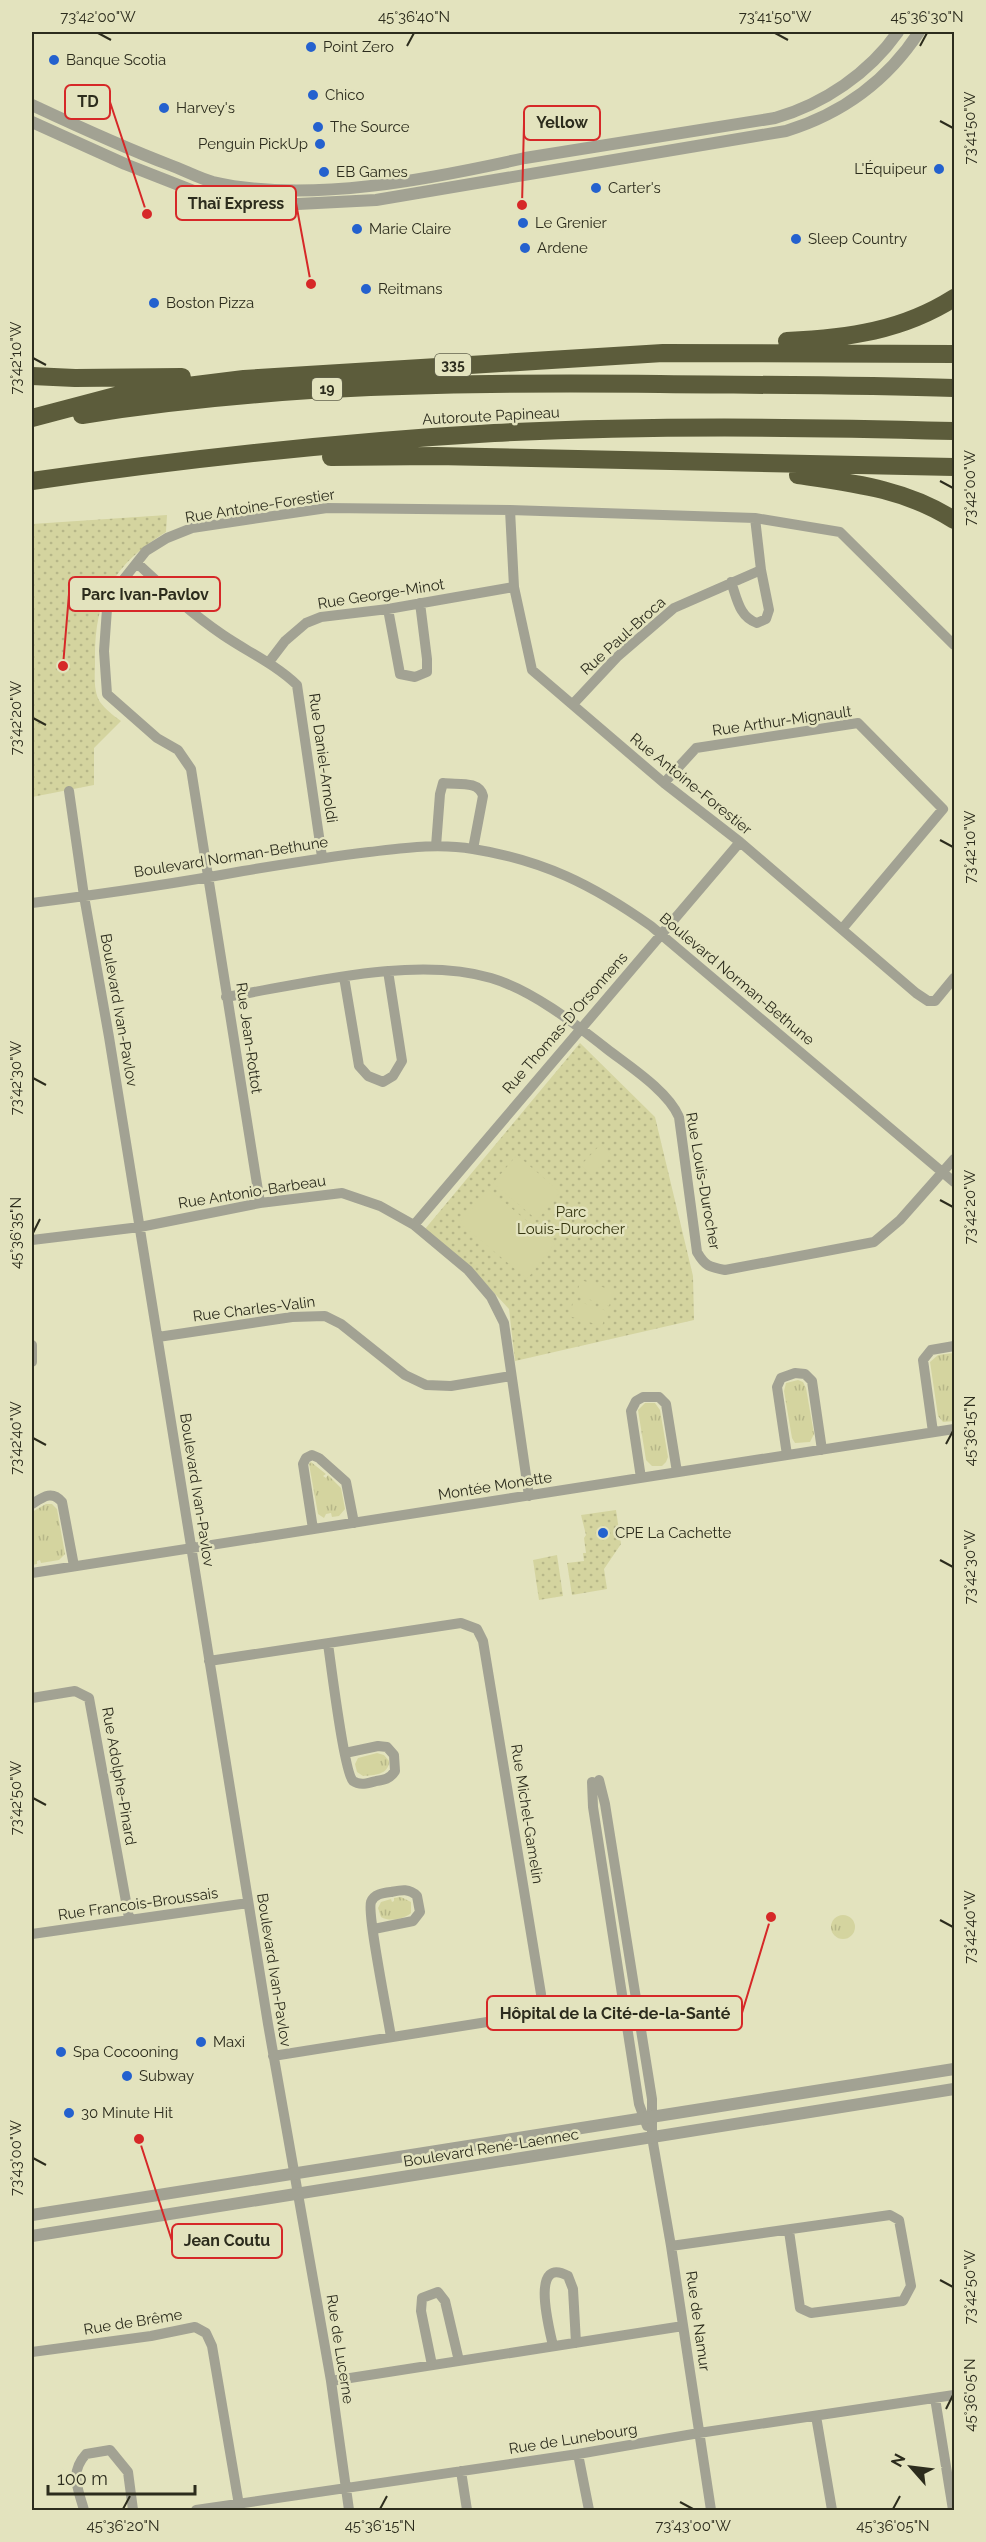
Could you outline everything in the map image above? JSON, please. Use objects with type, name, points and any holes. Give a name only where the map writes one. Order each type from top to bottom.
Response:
[{"type":"highway","points":[[663,353],[743,343],[828,339],[866,334],[912,321],[954,298]]},
{"type":"highway","name":"335","points":[[32,418],[123,394],[243,379],[663,353],[954,354]]},
{"type":"highway","points":[[32,376],[243,379]]},
{"type":"highway","name":"Autoroute Papineau","points":[[32,423],[108,411],[215,399],[403,385],[542,383],[954,388]]},
{"type":"highway","name":"Autoroute Papineau","points":[[32,481],[191,461],[406,439],[550,431],[691,427],[954,431]]},
{"type":"highway","points":[[191,461],[436,456],[954,467]]},
{"type":"highway","points":[[722,463],[881,488],[920,501],[954,520]]},
{"type":"street","points":[[32,105],[119,146],[209,181],[236,186],[292,190],[372,185],[775,118],[811,104],[847,83],[876,58],[898,32]]},
{"type":"street","points":[[32,122],[125,164],[219,199],[278,205],[376,200],[561,167],[741,140],[795,128],[826,116],[861,94],[892,66],[919,32]]},
{"type":"street","name":"Rue Antoine-Forestier","points":[[208,878],[191,769],[178,750],[157,738],[107,694],[104,651],[108,609],[119,585],[146,551],[167,538],[192,528],[327,508],[510,510],[755,518],[840,532],[954,645]]},
{"type":"street","name":"Rue Antoine-Forestier","points":[[510,510],[514,587],[532,670],[664,783],[740,842],[928,1001],[935,1001],[954,978]]},
{"type":"street","points":[[731,582],[743,614],[749,621],[757,623],[766,619],[769,610],[761,570],[755,518]]},
{"type":"street","name":"Rue Daniel-Arnoldi","points":[[137,563],[195,615],[252,655],[269,662],[297,685],[322,857]]},
{"type":"street","name":"Rue Paul-Broca","points":[[573,705],[617,657],[674,608],[761,570]]},
{"type":"street","name":"Rue George-Minot","points":[[269,662],[285,641],[306,623],[321,617],[388,609],[514,587]]},
{"type":"street","points":[[388,609],[400,674],[414,676],[427,672],[428,658],[420,603]]},
{"type":"street","name":"Rue Arthur-Mignault","points":[[664,783],[696,748],[858,723],[943,809],[842,929]]},
{"type":"street","points":[[436,846],[443,783],[476,785],[483,796],[473,849]]},
{"type":"street","name":"Boulevard Ivan-Pavlov","points":[[69,791],[208,1661],[298,2193]]},
{"type":"street","name":"Rue Thomas-D'Orsonnens","points":[[414,1225],[580,1027],[662,935],[740,842]]},
{"type":"street","name":"Boulevard Norman-Bethune","points":[[32,903],[208,878],[322,857],[436,846],[473,849],[566,874],[610,897],[662,935],[954,1182]]},
{"type":"street","name":"Rue Jean-Rottot","points":[[208,878],[260,1203]]},
{"type":"street","name":"Rue Louis-Durocher","points":[[226,997],[388,971],[436,968],[492,978],[537,999],[580,1027],[631,1068],[674,1107],[679,1117],[696,1252],[704,1264],[712,1268],[725,1269],[874,1242],[900,1220],[954,1159]]},
{"type":"street","points":[[345,977],[359,1066],[368,1076],[383,1082],[393,1076],[402,1061],[388,971]]},
{"type":"street","name":"Rue Antonio-Barbeau","points":[[32,1240],[140,1227],[260,1203],[342,1193],[380,1206],[414,1225],[468,1270],[491,1297],[504,1323],[529,1496]]},
{"type":"street","name":"Rue Charles-Valin","points":[[158,1337],[292,1317],[325,1316],[341,1324],[405,1375],[426,1385],[451,1386],[511,1376]]},
{"type":"street","points":[[32,1345],[32,1362]]},
{"type":"street","points":[[933,1432],[923,1360],[931,1350],[954,1346]]},
{"type":"street","points":[[787,1455],[777,1387],[783,1376],[795,1373],[805,1374],[812,1381],[822,1450]]},
{"type":"street","points":[[641,1478],[631,1411],[634,1403],[643,1397],[656,1396],[665,1402],[677,1472]]},
{"type":"street","name":"Montée Monette","points":[[32,1573],[954,1429]]},
{"type":"street","points":[[313,1529],[303,1464],[310,1456],[318,1458],[346,1482],[354,1523]]},
{"type":"street","points":[[32,1504],[48,1495],[61,1500],[74,1566]]},
{"type":"street","name":"Rue Michel-Gamelin","points":[[208,1661],[461,1623],[471,1625],[479,1631],[483,1641],[541,1994],[538,2007],[528,2016],[273,2056]]},
{"type":"street","points":[[327,1644],[345,1753],[350,1776],[357,1782],[387,1779],[396,1768],[393,1752],[384,1746],[345,1753]]},
{"type":"street","name":"Rue Adolphe-Pinard","points":[[32,1698],[75,1691],[89,1698],[129,1918]]},
{"type":"street","name":"Rue de Namur","points":[[595,1781],[605,1804],[652,2103],[648,2117],[671,2246],[711,2511]]},
{"type":"street","points":[[374,1929],[413,1921],[420,1912],[417,1896],[406,1890],[374,1897],[370,1906],[391,2037]]},
{"type":"street","name":"Rue Francois-Broussais","points":[[32,1934],[129,1918],[248,1903]]},
{"type":"street","name":"Boulevard René-Laennec","points":[[32,2215],[954,2069]]},
{"type":"street","name":"Boulevard René-Laennec","points":[[32,2236],[954,2089]]},
{"type":"street","name":"Rue de Lucerne","points":[[298,2193],[331,2381],[349,2511]]},
{"type":"street","points":[[671,2246],[890,2215],[899,2220],[911,2286],[903,2301],[811,2313],[800,2308],[789,2230]]},
{"type":"street","points":[[553,2346],[544,2293],[546,2279],[550,2275],[561,2273],[568,2276],[573,2289],[576,2343]]},
{"type":"street","points":[[432,2365],[421,2311],[422,2298],[433,2292],[438,2292],[445,2301],[459,2361]]},
{"type":"street","points":[[331,2381],[683,2326]]},
{"type":"street","name":"Rue de Brême","points":[[32,2352],[151,2336],[195,2327],[206,2333],[212,2346],[239,2505]]},
{"type":"street","name":"Rue de Lunebourg","points":[[196,2511],[954,2395]]},
{"type":"street","points":[[935,2398],[953,2511]]},
{"type":"street","points":[[816,2416],[832,2511]]},
{"type":"street","points":[[84,2511],[76,2479],[77,2464],[86,2454],[110,2450],[128,2472],[134,2511]]},
{"type":"street","points":[[578,2454],[589,2511]]},
{"type":"street","points":[[461,2471],[467,2511]]},
{"type":"green space","points":[[167,515],[166,532],[132,557],[110,585],[98,619],[95,688],[100,702],[121,721],[94,748],[94,785],[32,797],[32,524]]},
{"type":"green space","name":"Parc Louis-Durocher","points":[[580,1043],[655,1117],[693,1276],[694,1320],[515,1361],[509,1309],[471,1268],[425,1229]]},
{"type":"green space","points":[[601,1144],[611,1154],[591,1175],[581,1165]]},
{"type":"green space","points":[[517,1155],[560,1192],[537,1220],[493,1183]]},
{"type":"green space","points":[[488,1189],[555,1244],[527,1279],[460,1223]]},
{"type":"green space","points":[[581,1280],[614,1291],[609,1306],[576,1295]]},
{"type":"green space","points":[[574,1300],[607,1311],[602,1326],[569,1316]]},
{"type":"green space","points":[[953,1353],[954,1421],[943,1422],[938,1416],[930,1362],[938,1355]]},
{"type":"green space","points":[[798,1380],[803,1382],[806,1388],[814,1434],[810,1442],[795,1443],[792,1438],[784,1391],[786,1383]]},
{"type":"green space","points":[[645,1403],[655,1403],[660,1410],[668,1457],[662,1466],[652,1466],[646,1460],[638,1410]]},
{"type":"green space","points":[[311,1462],[326,1474],[323,1476],[326,1478],[328,1475],[341,1488],[345,1509],[339,1516],[332,1517],[331,1513],[326,1514],[324,1518],[318,1514],[309,1464]]},
{"type":"green space","points":[[46,1504],[52,1504],[57,1509],[65,1554],[59,1560],[41,1563],[40,1560],[37,1564],[32,1565],[32,1512]]},
{"type":"green space","points":[[616,1510],[621,1544],[604,1569],[607,1589],[572,1595],[567,1563],[584,1561],[583,1553],[586,1553],[584,1538],[586,1535],[581,1515]]},
{"type":"green space","points":[[557,1555],[563,1596],[539,1600],[533,1560]]},
{"type":"green space","points":[[377,1753],[384,1755],[389,1761],[384,1772],[363,1776],[357,1772],[355,1764],[358,1758]]},
{"type":"green space","points":[[401,1897],[411,1902],[411,1913],[397,1919],[381,1917],[378,1908],[381,1902],[391,1899],[392,1902],[394,1898]]},
{"type":"green space","points":[[843,1915],[852,1918],[855,1927],[852,1936],[843,1939],[834,1936],[831,1927],[834,1918]]},
{"type":"place","name":"Point Zero","points":[[311,47]]},
{"type":"place","name":"Banque Scotia","points":[[54,60]]},
{"type":"place","name":"Chico","points":[[313,95]]},
{"type":"place","name":"Harvey's","points":[[164,108]]},
{"type":"place","name":"The Source","points":[[318,127]]},
{"type":"place","name":"Penguin PickUp","points":[[320,144]]},
{"type":"place","name":"L'Équipeur","points":[[939,169]]},
{"type":"place","name":"EB Games","points":[[324,172]]},
{"type":"place","name":"Carter's","points":[[596,188]]},
{"type":"place","name":"Yellow","points":[[522,205]]},
{"type":"place","name":"TD","points":[[147,214]]},
{"type":"place","name":"Le Grenier","points":[[523,223]]},
{"type":"place","name":"Marie Claire","points":[[357,229]]},
{"type":"place","name":"Sleep Country","points":[[796,239]]},
{"type":"place","name":"Ardene","points":[[525,248]]},
{"type":"place","name":"Thaï Express","points":[[311,284]]},
{"type":"place","name":"Reitmans","points":[[366,289]]},
{"type":"place","name":"Boston Pizza","points":[[154,303]]},
{"type":"place","name":"Parc Ivan-Pavlov","points":[[63,666]]},
{"type":"place","name":"CPE La Cachette","points":[[603,1533]]},
{"type":"place","name":"Hôpital de la Cité-de-la-Santé","points":[[771,1917]]},
{"type":"place","name":"Maxi","points":[[201,2042]]},
{"type":"place","name":"Spa Cocooning","points":[[61,2052]]},
{"type":"place","name":"Subway","points":[[127,2076]]},
{"type":"place","name":"30 Minute Hit","points":[[69,2113]]},
{"type":"place","name":"Jean Coutu","points":[[139,2139]]}]
